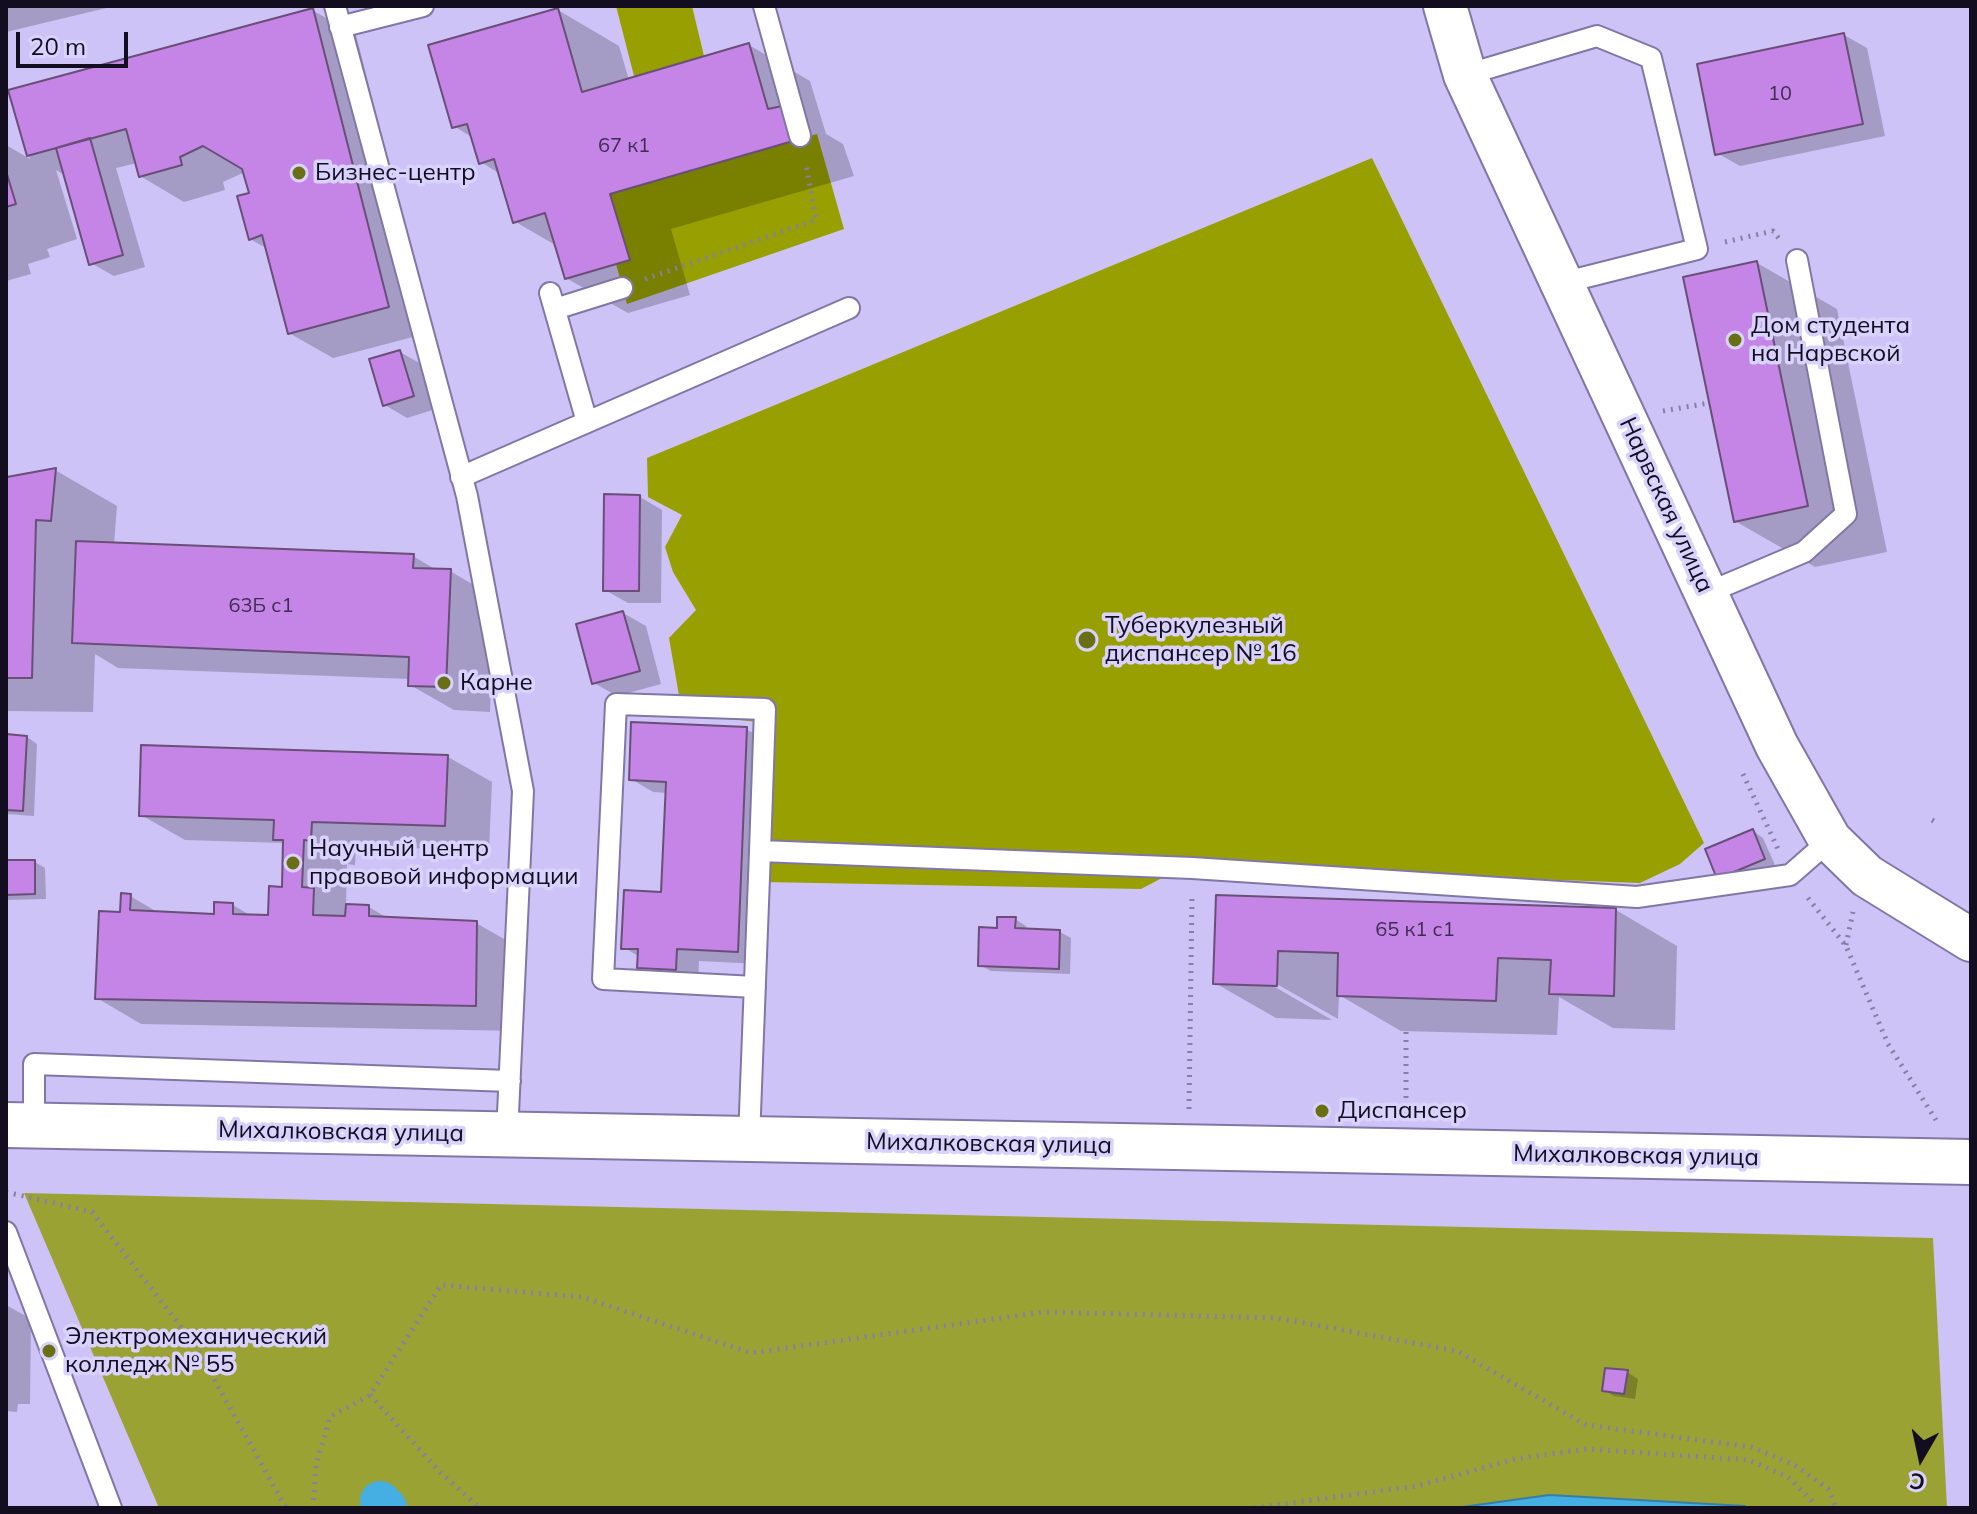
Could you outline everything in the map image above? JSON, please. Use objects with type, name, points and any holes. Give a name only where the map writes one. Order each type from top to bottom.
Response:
[{"type":"street","name":"Нарвская улица","points":[[1445,6],[1465,75],[1777,746],[1830,840],[1867,876],[1971,940]]},
{"type":"street","name":"Михалковская улица","points":[[20,1125],[1971,1162]]},
{"type":"lane","points":[[335,6],[447,455],[461,477],[523,791],[507,1135]]},
{"type":"lane","points":[[340,27],[423,6]]},
{"type":"lane","points":[[764,6],[800,136]]},
{"type":"lane","points":[[1465,75],[1597,36],[1651,58],[1697,249],[1562,283]]},
{"type":"lane","points":[[1707,593],[1804,552],[1846,514],[1797,260]]},
{"type":"lane","points":[[587,422],[552,301],[622,288]]},
{"type":"lane","points":[[461,477],[849,308]]},
{"type":"lane","points":[[749,1139],[755,987],[765,709],[616,704],[603,979],[755,987]]},
{"type":"lane","points":[[760,851],[1192,868],[1637,897],[1790,875],[1830,840]]},
{"type":"lane","points":[[20,1125],[34,1064],[510,1081]]},
{"type":"lane","points":[[6,1232],[10,1252],[111,1508]]},
{"type":"path","points":[[622,288],[816,220],[800,136]]},
{"type":"path","points":[[1697,249],[1773,231]]},
{"type":"path","points":[[1658,412],[1709,403]]},
{"type":"path","points":[[1932,820],[1939,824]]},
{"type":"path","points":[[1189,1110],[1192,868]]},
{"type":"path","points":[[1406,1032],[1406,1114]]},
{"type":"path","points":[[6,1192],[92,1212],[195,1345],[286,1508]]},
{"type":"path","points":[[313,1508],[316,1465],[330,1417],[370,1395],[441,1285],[582,1297],[751,1353],[1044,1312],[1277,1318],[1457,1351],[1586,1425],[1751,1447],[1795,1465],[1828,1489],[1836,1508]]},
{"type":"path","points":[[370,1395],[441,1473],[480,1508]]},
{"type":"path","points":[[1254,1508],[1417,1486],[1515,1459],[1587,1449],[1749,1460],[1788,1477],[1815,1508]]},
{"type":"green space","points":[[24,1193],[1933,1238],[1947,1508],[159,1508]]},
{"type":"shaded area","points":[[616,6],[692,6],[704,56],[634,76]]},
{"type":"shaded area","points":[[817,134],[844,229],[627,304],[616,264],[630,259],[610,194]]},
{"type":"shaded area","points":[[1372,158],[1704,843],[1680,864],[1640,883],[1185,866],[1141,889],[763,882],[765,723],[682,713],[669,638],[696,610],[673,572],[665,547],[682,515],[648,497],[647,458]]},
{"type":"water","points":[[1549,1495],[1745,1506],[1748,1508],[1455,1508]]},
{"type":"building","name":"Бизнес-центр","points":[[313,8],[389,307],[288,334],[262,235],[249,240],[237,196],[249,193],[242,169],[203,146],[180,157],[182,165],[139,177],[126,129],[27,156],[8,90]]},
{"type":"building","points":[[558,8],[582,92],[749,43],[768,109],[782,106],[793,141],[610,194],[630,260],[565,279],[545,213],[513,223],[494,159],[479,164],[467,124],[452,128],[428,45]]},
{"type":"building","points":[[1844,33],[1863,124],[1715,155],[1697,64]]},
{"type":"building","points":[[90,138],[123,255],[89,265],[56,148]]},
{"type":"building","points":[[6,171],[16,204],[6,207]]},
{"type":"building","name":"Дом студента на Нарвской","points":[[1757,261],[1808,506],[1734,522],[1683,277]]},
{"type":"building","points":[[400,350],[414,396],[383,406],[369,359]]},
{"type":"building","points":[[56,468],[51,521],[36,520],[32,678],[6,678],[7,477]]},
{"type":"building","points":[[604,494],[640,495],[639,591],[603,591]]},
{"type":"building","points":[[76,541],[414,554],[413,568],[451,569],[446,687],[408,686],[409,657],[72,643]]},
{"type":"building","points":[[623,611],[640,671],[592,684],[576,624]]},
{"type":"building","points":[[631,722],[747,727],[738,952],[677,949],[676,970],[637,968],[638,949],[621,949],[624,890],[661,892],[666,782],[629,780]]},
{"type":"building","points":[[6,734],[27,736],[23,811],[6,810]]},
{"type":"building","name":"Научный центр правовой информации","points":[[141,745],[448,755],[445,826],[312,822],[311,841],[304,840],[302,887],[314,888],[313,915],[345,916],[346,904],[369,905],[369,916],[477,921],[476,1006],[95,999],[99,911],[120,912],[121,893],[131,894],[130,910],[214,914],[214,902],[233,903],[233,914],[268,915],[269,886],[282,887],[283,840],[273,840],[274,820],[139,816]]},
{"type":"building","points":[[1753,829],[1765,859],[1717,879],[1705,849]]},
{"type":"building","points":[[6,860],[35,860],[35,894],[6,895]]},
{"type":"building","points":[[1216,895],[1616,908],[1614,996],[1549,994],[1551,960],[1498,958],[1496,1001],[1337,996],[1338,953],[1278,951],[1277,986],[1213,984]]},
{"type":"building","points":[[997,917],[1016,917],[1015,928],[1060,930],[1059,969],[978,966],[979,927],[997,928]]},
{"type":"building","points":[[1605,1368],[1628,1370],[1624,1394],[1602,1391]]},
{"type":"waterway","points":[[380,1501],[387,1508]]},
{"type":"place","name":"Бизнес-центр","points":[[299,173]]},
{"type":"place","name":"Дом студента на Нарвской","points":[[1735,340]]},
{"type":"place","name":"Туберкулезный диспансер № 16","points":[[1087,640]]},
{"type":"place","name":"Карне","points":[[444,683]]},
{"type":"place","name":"Научный центр правовой информации","points":[[293,863]]},
{"type":"place","name":"Диспансер","points":[[1322,1111]]},
{"type":"place","name":"Электромеханический колледж № 55","points":[[49,1351]]}]
